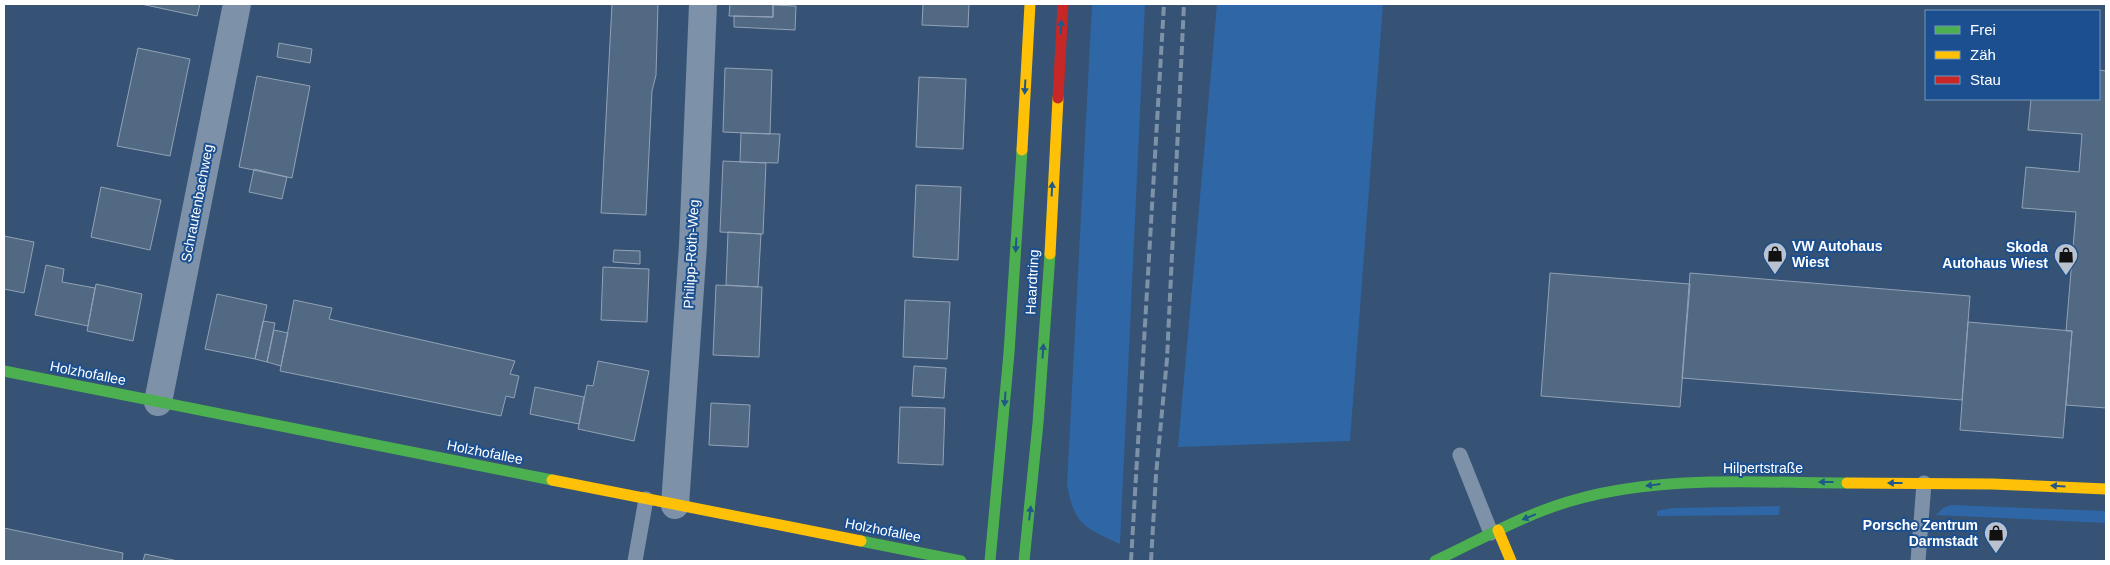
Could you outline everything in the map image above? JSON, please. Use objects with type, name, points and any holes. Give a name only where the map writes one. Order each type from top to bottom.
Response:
[{"type":"main road","name":"Haardtring","points":[[990,561],[1001,456],[1013,290],[1030,4]]},
{"type":"main road","name":"Haardtring","points":[[1024,561],[1032,492],[1045,333],[1063,4]]},
{"type":"main road","name":"Holzhofallee","points":[[4,371],[961,561]]},
{"type":"main road","name":"Hilpertstraße","points":[[1435,561],[1465,552],[1494,532],[1579,498],[1660,485],[1712,483],[1924,483],[2038,485],[2106,489]]},
{"type":"main road","points":[[1494,532],[1511,561]]},
{"type":"street","name":"Schrautenbachweg","points":[[158,402],[236,4]]},
{"type":"street","name":"Philipp-Röth-Weg","points":[[675,505],[693,245],[703,4]]},
{"type":"lane","points":[[1460,455],[1494,532]]},
{"type":"lane","points":[[1918,561],[1924,483]]},
{"type":"lane","points":[[635,561],[646,499]]},
{"type":"shaded area","points":[[1092,4],[1145,4],[1120,544],[1097,533],[1083,523],[1073,509],[1067,485]]},
{"type":"shaded area","points":[[1217,4],[1383,4],[1350,441],[1178,447]]},
{"type":"shaded area","points":[[1951,505],[2106,511],[2106,523],[1936,515],[1943,508]]},
{"type":"shaded area","points":[[1780,506],[1779,515],[1657,516],[1657,511],[1671,508]]},
{"type":"building","points":[[141,4],[200,4],[197,16]]},
{"type":"building","points":[[612,4],[658,4],[656,75],[652,91],[646,215],[601,213]]},
{"type":"building","points":[[730,4],[773,4],[773,17],[729,16]]},
{"type":"building","points":[[923,4],[969,4],[968,27],[922,25]]},
{"type":"building","points":[[773,5],[796,6],[795,30],[734,27],[734,16],[773,17]]},
{"type":"building","points":[[279,43],[312,49],[310,63],[277,57]]},
{"type":"building","points":[[138,48],[190,59],[170,156],[117,146]]},
{"type":"building","points":[[725,68],[772,70],[770,134],[723,132]]},
{"type":"building","points":[[2100,70],[2106,71],[2106,408],[2066,405],[2072,331],[2066,331],[2076,212],[2022,208],[2026,167],[2079,172],[2082,134],[2028,130],[2031,100],[2100,100]]},
{"type":"building","points":[[257,76],[310,86],[292,178],[239,167]]},
{"type":"building","points":[[919,77],[966,79],[963,149],[916,147]]},
{"type":"building","points":[[741,133],[780,134],[778,163],[740,162]]},
{"type":"building","points":[[723,161],[766,163],[763,234],[720,232]]},
{"type":"building","points":[[254,169],[287,177],[282,199],[249,192]]},
{"type":"building","points":[[916,185],[961,187],[958,260],[913,257]]},
{"type":"building","points":[[101,187],[161,200],[150,250],[91,237]]},
{"type":"building","points":[[728,232],[761,234],[758,287],[726,285]]},
{"type":"building","points":[[4,236],[34,242],[24,293],[4,289]]},
{"type":"building","points":[[614,250],[640,251],[640,264],[613,262]]},
{"type":"building","points":[[46,265],[64,269],[62,282],[95,288],[88,326],[35,315]]},
{"type":"building","points":[[603,267],[649,269],[647,322],[601,320]]},
{"type":"building","points":[[1550,273],[1690,284],[1680,407],[1541,396]]},
{"type":"building","points":[[1690,273],[1970,296],[1962,400],[1682,378]]},
{"type":"building","points":[[96,284],[142,294],[133,341],[87,331]]},
{"type":"building","points":[[716,285],[762,287],[759,357],[713,355]]},
{"type":"building","points":[[217,294],[267,305],[255,359],[205,349]]},
{"type":"building","points":[[294,300],[332,308],[329,319],[515,361],[510,374],[519,376],[514,398],[506,396],[501,416],[280,371]]},
{"type":"building","points":[[905,300],[950,302],[947,359],[903,357]]},
{"type":"building","points":[[263,321],[275,323],[267,362],[255,359]]},
{"type":"building","points":[[1968,322],[2072,331],[2063,438],[1960,430]]},
{"type":"building","points":[[274,330],[288,333],[281,366],[267,362]]},
{"type":"building","points":[[598,361],[649,371],[634,441],[578,429],[587,385],[593,386]]},
{"type":"building","points":[[914,366],[946,368],[944,398],[912,396]]},
{"type":"building","points":[[535,387],[584,397],[579,424],[530,414]]},
{"type":"building","points":[[711,403],[750,405],[748,447],[709,445]]},
{"type":"building","points":[[900,407],[945,408],[943,465],[898,463]]},
{"type":"building","points":[[4,528],[123,553],[122,561],[4,561]]},
{"type":"building","points":[[145,554],[178,561],[143,561]]},
{"type":"railway","points":[[1131,561],[1164,4]]},
{"type":"railway","points":[[1151,561],[1156,475],[1167,359],[1184,4]]},
{"type":"traffic: fast","points":[[990,561],[1009,353],[1022,150]]},
{"type":"traffic: fast","points":[[1024,561],[1038,423],[1050,254]]},
{"type":"traffic: fast","points":[[4,371],[552,480]]},
{"type":"traffic: fast","points":[[1435,561],[1541,511],[1559,504],[1611,491],[1678,483],[1847,483]]},
{"type":"traffic: fast","points":[[861,541],[961,561]]},
{"type":"traffic: slow","points":[[1022,150],[1030,4]]},
{"type":"traffic: slow","points":[[1050,254],[1058,98]]},
{"type":"traffic: slow","points":[[552,480],[861,541]]},
{"type":"traffic: slow","points":[[1847,483],[1992,484],[2106,489]]},
{"type":"traffic: slow","points":[[1498,530],[1511,561]]},
{"type":"traffic: jam","points":[[1058,98],[1063,4]]},
{"type":"place","name":"VW Autohaus Wiest","points":[[1775,275]]},
{"type":"place","name":"Skoda Autohaus Wiest","points":[[2066,276]]},
{"type":"place","name":"Porsche Zentrum Darmstadt","points":[[1996,554]]}]
